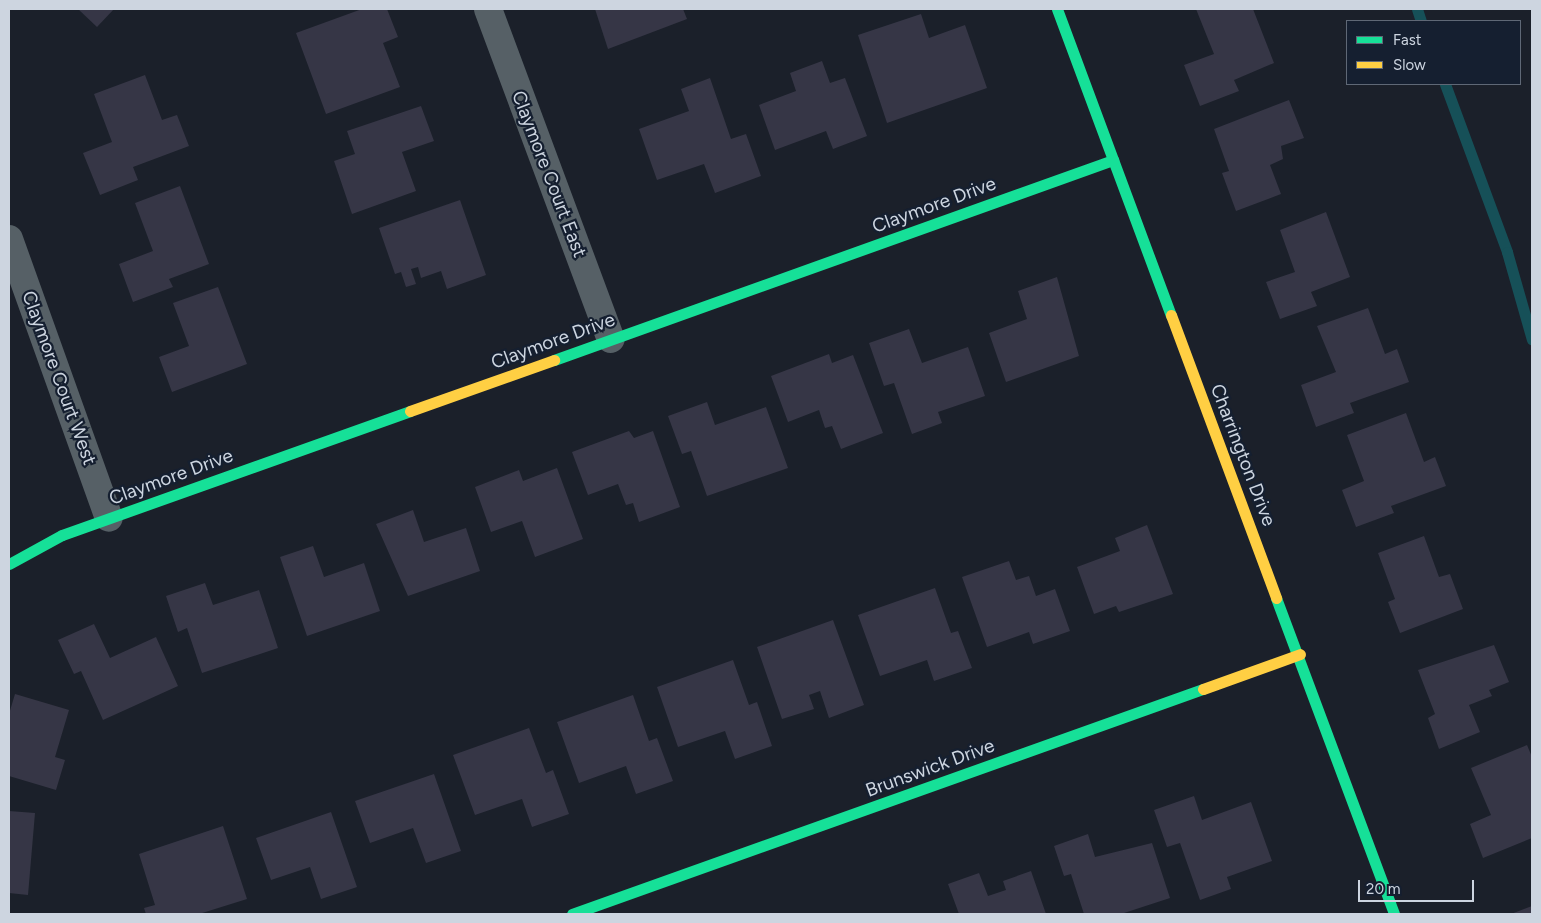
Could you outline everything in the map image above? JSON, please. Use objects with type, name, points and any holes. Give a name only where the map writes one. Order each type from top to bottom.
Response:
[{"type":"street","name":"Claymore Court East","points":[[488,9],[611,339]]},
{"type":"street","name":"Charrington Drive","points":[[1057,9],[1300,654],[1394,914]]},
{"type":"street","name":"Claymore Drive","points":[[9,564],[62,535],[1113,160]]},
{"type":"street","name":"Claymore Court West","points":[[9,239],[109,518]]},
{"type":"street","name":"Brunswick Drive","points":[[572,914],[1300,654]]},
{"type":"building","points":[[78,9],[114,9],[97,27]]},
{"type":"building","points":[[362,9],[387,9],[398,37],[383,43],[400,87],[326,114],[296,33]]},
{"type":"building","points":[[595,9],[683,9],[687,19],[608,49]]},
{"type":"building","points":[[1196,9],[1253,9],[1274,63],[1234,80],[1239,91],[1200,106],[1184,65],[1214,54]]},
{"type":"building","points":[[921,14],[929,38],[965,25],[987,88],[887,123],[858,35]]},
{"type":"building","points":[[822,61],[830,83],[845,78],[867,136],[833,149],[826,131],[775,150],[759,105],[796,91],[790,73]]},
{"type":"building","points":[[145,75],[162,120],[177,115],[189,146],[133,167],[138,180],[100,195],[83,153],[112,142],[94,94]]},
{"type":"building","points":[[710,78],[731,139],[746,134],[761,176],[715,193],[704,164],[657,180],[639,129],[689,111],[681,89]]},
{"type":"building","points":[[1289,100],[1304,138],[1281,146],[1283,159],[1270,165],[1281,194],[1236,211],[1222,173],[1229,171],[1214,129]]},
{"type":"building","points":[[421,106],[434,141],[402,152],[416,191],[352,214],[334,161],[355,154],[347,131]]},
{"type":"building","points":[[180,186],[209,264],[169,279],[173,287],[133,302],[119,264],[153,251],[135,203]]},
{"type":"building","points":[[460,200],[486,275],[447,289],[441,271],[421,278],[418,267],[411,269],[416,284],[406,287],[401,272],[395,274],[379,228]]},
{"type":"building","points":[[1326,212],[1350,277],[1311,292],[1317,306],[1280,319],[1266,282],[1295,272],[1280,230]]},
{"type":"building","points":[[1057,277],[1079,356],[1006,382],[989,333],[1027,319],[1018,291]]},
{"type":"building","points":[[218,287],[247,364],[172,392],[159,357],[189,346],[173,303]]},
{"type":"building","points":[[1368,308],[1385,354],[1397,349],[1409,382],[1350,403],[1354,413],[1316,427],[1301,385],[1336,372],[1317,326]]},
{"type":"building","points":[[909,329],[922,363],[968,347],[985,396],[938,412],[942,423],[912,434],[894,383],[884,386],[869,343]]},
{"type":"building","points":[[829,354],[832,363],[853,355],[883,433],[841,449],[832,426],[825,428],[819,410],[788,422],[771,376]]},
{"type":"building","points":[[707,402],[715,425],[766,407],[788,468],[707,496],[691,451],[682,454],[668,416]]},
{"type":"building","points":[[1406,413],[1424,462],[1435,457],[1446,486],[1391,506],[1394,513],[1356,527],[1342,490],[1364,481],[1347,435]]},
{"type":"building","points":[[629,431],[634,438],[653,431],[680,507],[639,522],[633,503],[626,505],[618,484],[588,495],[572,452]]},
{"type":"building","points":[[557,468],[583,539],[535,557],[522,521],[491,532],[475,487],[519,470],[523,481]]},
{"type":"building","points":[[413,510],[424,542],[466,528],[480,571],[408,596],[376,524]]},
{"type":"building","points":[[1147,525],[1173,594],[1119,612],[1116,606],[1094,614],[1077,567],[1120,551],[1115,538]]},
{"type":"building","points":[[1424,536],[1439,577],[1450,574],[1463,609],[1400,633],[1388,602],[1395,599],[1378,553]]},
{"type":"building","points":[[313,546],[324,577],[364,563],[380,611],[307,636],[280,557]]},
{"type":"building","points":[[1009,561],[1016,580],[1029,576],[1036,596],[1055,589],[1070,631],[1033,644],[1029,632],[987,647],[962,577]]},
{"type":"building","points":[[205,583],[213,605],[259,590],[278,648],[202,673],[187,628],[178,632],[166,596]]},
{"type":"building","points":[[935,588],[951,633],[958,631],[972,668],[934,681],[927,660],[880,676],[858,615]]},
{"type":"building","points":[[833,620],[864,705],[829,718],[820,691],[809,695],[814,709],[782,719],[757,647]]},
{"type":"building","points":[[94,624],[110,658],[156,637],[178,686],[103,720],[81,671],[74,674],[58,640]]},
{"type":"building","points":[[1494,645],[1509,682],[1489,690],[1492,696],[1469,705],[1480,732],[1439,749],[1428,718],[1435,714],[1418,670]]},
{"type":"building","points":[[733,660],[749,705],[757,702],[772,746],[735,759],[725,731],[678,747],[657,687]]},
{"type":"building","points":[[15,694],[69,710],[55,757],[65,760],[56,790],[9,776],[9,714]]},
{"type":"building","points":[[633,695],[649,741],[657,738],[673,781],[636,794],[626,766],[579,783],[557,722]]},
{"type":"building","points":[[529,728],[546,773],[553,770],[569,814],[532,827],[522,799],[475,815],[453,755]]},
{"type":"building","points":[[1527,745],[1532,757],[1532,838],[1483,858],[1470,824],[1491,815],[1471,768]]},
{"type":"building","points":[[434,774],[461,851],[426,863],[413,828],[370,843],[355,801]]},
{"type":"building","points":[[1194,796],[1202,820],[1251,802],[1272,861],[1227,877],[1231,889],[1200,900],[1180,843],[1167,847],[1154,810]]},
{"type":"building","points":[[9,811],[35,813],[28,895],[9,893]]},
{"type":"building","points":[[331,812],[357,887],[321,899],[310,867],[271,880],[256,838]]},
{"type":"building","points":[[223,826],[247,899],[199,914],[146,914],[144,908],[155,905],[139,854]]},
{"type":"building","points":[[1088,834],[1095,857],[1152,843],[1170,898],[1121,914],[1084,914],[1071,874],[1064,876],[1054,846]]},
{"type":"building","points":[[1031,871],[1046,914],[959,914],[948,884],[979,873],[988,896],[1006,890],[1003,881]]},
{"type":"building","points":[[1532,906],[1532,914],[1511,914]]},
{"type":"waterway","points":[[1417,9],[1421,20]]},
{"type":"waterway","points":[[1445,85],[1507,252],[1532,340]]},
{"type":"traffic: fast","points":[[1057,9],[1171,315]]},
{"type":"traffic: fast","points":[[554,360],[1113,160]]},
{"type":"traffic: fast","points":[[9,564],[62,535],[410,411]]},
{"type":"traffic: fast","points":[[1276,598],[1394,914]]},
{"type":"traffic: fast","points":[[572,914],[1203,689]]},
{"type":"traffic: slow","points":[[1171,315],[1276,598]]},
{"type":"traffic: slow","points":[[410,411],[554,360]]},
{"type":"traffic: slow","points":[[1203,689],[1300,654]]}]
